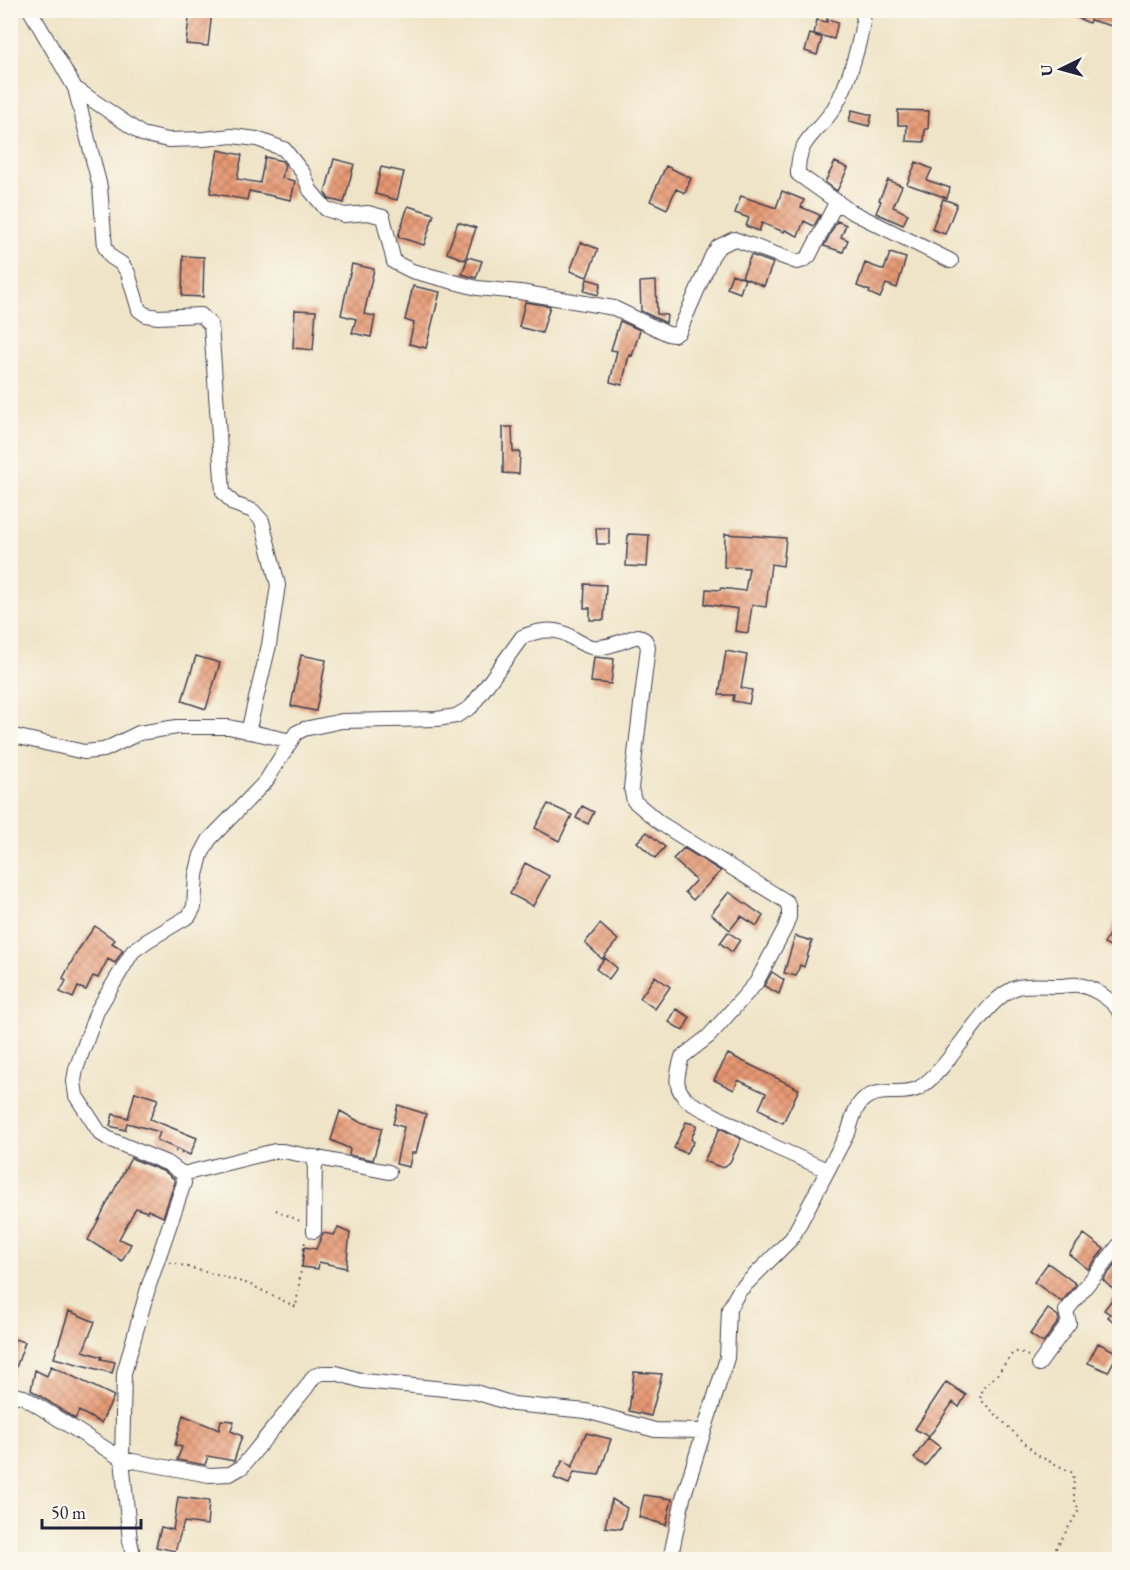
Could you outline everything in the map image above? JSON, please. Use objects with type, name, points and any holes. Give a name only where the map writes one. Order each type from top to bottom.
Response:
[{"type":"street","points":[[30,10],[75,88],[100,187],[105,246],[111,257],[122,264],[128,273],[139,310],[146,315],[158,317],[201,315],[212,325],[224,492],[234,504],[253,511],[262,521],[278,585],[269,645],[248,732]]},
{"type":"street","points":[[864,10],[863,27],[846,82],[834,107],[801,148],[798,174],[850,211],[951,261]]},
{"type":"street","points":[[75,88],[142,134],[168,140],[232,136],[257,139],[284,149],[303,173],[310,190],[326,209],[345,215],[368,213],[382,217],[394,262],[412,271],[477,288],[520,292],[614,308],[674,335],[680,332],[703,273],[718,247],[734,239],[797,262],[804,260],[809,256],[837,201]]},
{"type":"street","points":[[134,1560],[122,1459],[124,1373],[149,1285],[182,1193],[183,1174],[169,1164],[100,1133],[76,1096],[74,1082],[76,1069],[97,1011],[129,957],[147,941],[189,916],[194,907],[196,875],[208,840],[266,781],[296,734],[304,729],[342,721],[437,719],[456,716],[471,708],[522,637],[533,632],[551,630],[569,635],[580,644],[595,648],[638,636],[645,640],[648,648],[632,788],[634,801],[660,823],[787,902],[789,909],[785,928],[756,983],[715,1030],[682,1057],[678,1084],[680,1095],[775,1148],[827,1170]]},
{"type":"street","points":[[10,735],[84,753],[104,750],[139,734],[177,727],[229,727],[291,741]]},
{"type":"street","points":[[670,1560],[683,1498],[727,1358],[729,1309],[739,1291],[792,1238],[849,1130],[860,1102],[868,1095],[917,1089],[942,1068],[1000,996],[1018,987],[1078,985],[1098,993],[1119,1012]]},
{"type":"street","points":[[183,1174],[275,1151],[389,1172]]},
{"type":"street","points":[[314,1231],[315,1157]]},
{"type":"street","points":[[1039,1364],[1069,1323],[1066,1311],[1119,1244]]},
{"type":"street","points":[[10,1394],[24,1397],[122,1459],[209,1476],[230,1474],[242,1467],[314,1376],[323,1373],[336,1373],[363,1381],[475,1392],[513,1404],[586,1411],[655,1430],[704,1431]]},
{"type":"path","points":[[166,1148],[186,1155]]},
{"type":"path","points":[[159,1258],[249,1284],[296,1307],[306,1237],[314,1231],[297,1218],[276,1210]]},
{"type":"path","points":[[1039,1364],[1019,1351],[1012,1354],[996,1376],[983,1387],[980,1399],[1037,1455],[1073,1473],[1072,1498],[1079,1510],[1049,1560]]},
{"type":"building","points":[[190,10],[212,12],[208,46],[186,44]]},
{"type":"building","points":[[1059,10],[1119,10],[1119,28],[1090,20],[1089,23]]},
{"type":"building","points":[[827,19],[838,22],[834,39],[814,34],[817,20],[827,22]]},
{"type":"building","points":[[810,34],[822,38],[817,55],[805,51]]},
{"type":"building","points":[[852,110],[872,115],[869,126],[849,121]]},
{"type":"building","points":[[898,110],[929,111],[928,129],[925,129],[924,142],[906,141],[907,125],[898,125]]},
{"type":"building","points":[[218,150],[242,155],[237,179],[260,183],[265,157],[282,161],[285,165],[282,178],[295,181],[291,200],[249,191],[247,200],[210,193]]},
{"type":"building","points":[[334,159],[354,164],[344,203],[329,199],[325,193]]},
{"type":"building","points":[[835,162],[848,168],[837,191],[825,182]]},
{"type":"building","points":[[916,162],[932,169],[927,180],[950,188],[947,198],[907,184]]},
{"type":"building","points":[[666,166],[691,178],[685,193],[676,189],[667,209],[650,201]]},
{"type":"building","points":[[381,167],[404,172],[397,200],[375,194]]},
{"type":"building","points":[[888,180],[902,186],[893,207],[908,214],[903,225],[876,213]]},
{"type":"building","points":[[782,191],[804,200],[801,207],[820,215],[814,226],[804,221],[798,236],[762,223],[759,231],[746,226],[749,218],[735,213],[741,196],[776,208]]},
{"type":"building","points":[[943,199],[957,204],[945,234],[932,229]]},
{"type":"building","points":[[408,206],[434,214],[424,245],[398,237]]},
{"type":"building","points":[[837,221],[846,225],[841,237],[848,240],[843,252],[824,246]]},
{"type":"building","points":[[458,222],[476,228],[465,260],[447,253]]},
{"type":"building","points":[[581,242],[598,249],[587,277],[570,271]]},
{"type":"building","points":[[890,253],[906,258],[897,288],[886,284],[880,298],[857,286],[865,263],[884,270]]},
{"type":"building","points":[[751,255],[773,263],[764,286],[742,277]]},
{"type":"building","points":[[183,256],[204,257],[203,297],[182,296]]},
{"type":"building","points":[[468,257],[482,261],[476,278],[462,274]]},
{"type":"building","points":[[352,264],[374,269],[364,314],[375,316],[371,337],[352,333],[356,319],[341,315]]},
{"type":"building","points":[[732,274],[745,279],[740,293],[727,288]]},
{"type":"building","points":[[587,279],[601,283],[598,295],[584,291]]},
{"type":"building","points":[[656,281],[657,314],[667,315],[666,323],[641,311],[640,282]]},
{"type":"building","points":[[413,286],[440,292],[426,348],[409,344],[414,323],[405,320]]},
{"type":"building","points":[[525,302],[550,306],[542,333],[519,327]]},
{"type":"building","points":[[295,310],[316,311],[313,350],[293,348]]},
{"type":"building","points":[[620,321],[640,330],[632,356],[629,355],[622,385],[610,382],[617,351],[611,350]]},
{"type":"building","points":[[503,427],[512,427],[513,452],[520,452],[519,474],[503,473]]},
{"type":"building","points":[[596,528],[609,528],[609,544],[597,544]]},
{"type":"building","points":[[628,534],[649,535],[647,567],[626,566]]},
{"type":"building","points":[[725,534],[786,538],[783,566],[771,564],[766,607],[752,605],[748,633],[735,631],[738,609],[705,604],[706,589],[745,591],[749,568],[724,567]]},
{"type":"building","points":[[585,584],[606,585],[604,620],[590,620],[590,608],[584,608]]},
{"type":"building","points":[[726,651],[747,655],[741,688],[752,690],[749,704],[733,701],[734,695],[719,695]]},
{"type":"building","points":[[301,655],[326,660],[316,711],[291,706]]},
{"type":"building","points":[[196,656],[220,663],[206,709],[182,701]]},
{"type":"building","points":[[594,657],[614,659],[611,684],[591,682]]},
{"type":"building","points":[[548,804],[572,815],[559,841],[535,828]]},
{"type":"building","points":[[582,806],[594,812],[588,824],[576,818]]},
{"type":"building","points":[[647,832],[665,847],[655,858],[637,842]]},
{"type":"building","points":[[684,848],[721,871],[693,900],[685,892],[696,880],[673,859]]},
{"type":"building","points":[[525,863],[549,876],[533,906],[510,894]]},
{"type":"building","points":[[729,892],[763,916],[757,926],[741,916],[730,930],[711,914]]},
{"type":"building","points":[[1119,914],[1119,952],[1104,944]]},
{"type":"building","points":[[600,924],[618,940],[602,959],[585,943]]},
{"type":"building","points":[[95,926],[115,940],[112,943],[123,950],[115,963],[108,959],[98,978],[93,976],[86,990],[78,987],[73,998],[60,992],[66,981],[63,978],[78,950]]},
{"type":"building","points":[[728,932],[740,940],[732,952],[720,943]]},
{"type":"building","points":[[795,936],[812,941],[804,967],[800,965],[796,976],[784,973]]},
{"type":"building","points":[[605,958],[617,968],[609,979],[596,969]]},
{"type":"building","points":[[772,972],[784,980],[779,994],[764,986]]},
{"type":"building","points":[[655,976],[670,987],[655,1009],[640,998]]},
{"type":"building","points":[[676,1009],[690,1017],[683,1031],[669,1022]]},
{"type":"building","points":[[728,1054],[799,1089],[783,1123],[759,1109],[766,1093],[738,1080],[734,1090],[714,1080]]},
{"type":"building","points":[[135,1092],[158,1099],[150,1119],[197,1138],[190,1155],[157,1140],[160,1132],[127,1123],[125,1130],[110,1126],[113,1114],[128,1118]]},
{"type":"building","points":[[398,1105],[426,1114],[416,1153],[412,1153],[409,1167],[396,1164],[404,1127],[393,1124]]},
{"type":"building","points":[[340,1111],[358,1121],[382,1128],[373,1160],[349,1155],[350,1149],[331,1140]]},
{"type":"building","points":[[686,1122],[697,1125],[691,1139],[694,1142],[686,1153],[674,1148]]},
{"type":"building","points":[[720,1128],[741,1139],[730,1162],[723,1168],[704,1161]]},
{"type":"building","points":[[131,1158],[165,1172],[175,1182],[163,1217],[148,1210],[147,1212],[136,1208],[119,1239],[131,1244],[122,1261],[88,1240]]},
{"type":"building","points":[[338,1228],[350,1233],[346,1268],[319,1262],[318,1269],[302,1267],[304,1247],[316,1249],[323,1233],[334,1235]]},
{"type":"building","points":[[1084,1234],[1104,1249],[1088,1269],[1069,1254]]},
{"type":"building","points":[[1118,1261],[1119,1326],[1108,1317],[1110,1314],[1104,1310],[1117,1293],[1103,1280]]},
{"type":"building","points":[[1048,1263],[1076,1284],[1062,1302],[1034,1282]]},
{"type":"building","points":[[1048,1309],[1058,1316],[1059,1321],[1043,1343],[1030,1334]]},
{"type":"building","points":[[69,1311],[95,1322],[83,1351],[115,1362],[112,1373],[54,1358]]},
{"type":"building","points":[[10,1338],[25,1342],[12,1379],[10,1379]]},
{"type":"building","points":[[1098,1343],[1118,1353],[1108,1372],[1088,1363]]},
{"type":"building","points":[[51,1366],[114,1396],[101,1423],[79,1411],[75,1419],[31,1390],[35,1370],[47,1376]]},
{"type":"building","points":[[634,1372],[662,1374],[651,1416],[629,1411]]},
{"type":"building","points":[[946,1382],[966,1395],[959,1407],[953,1402],[929,1437],[915,1429]]},
{"type":"building","points":[[183,1415],[219,1430],[221,1420],[234,1421],[231,1431],[242,1436],[234,1461],[208,1456],[205,1465],[177,1460],[182,1447],[175,1445]]},
{"type":"building","points":[[586,1433],[611,1439],[599,1475],[574,1472],[569,1484],[554,1478],[563,1460],[572,1467]]},
{"type":"building","points":[[928,1438],[940,1447],[925,1466],[914,1458]]},
{"type":"building","points":[[644,1495],[672,1499],[666,1525],[639,1517]]},
{"type":"building","points":[[178,1497],[209,1501],[207,1525],[184,1522],[175,1551],[156,1547],[161,1527],[173,1530]]},
{"type":"building","points":[[612,1499],[627,1508],[621,1529],[605,1527]]}]
